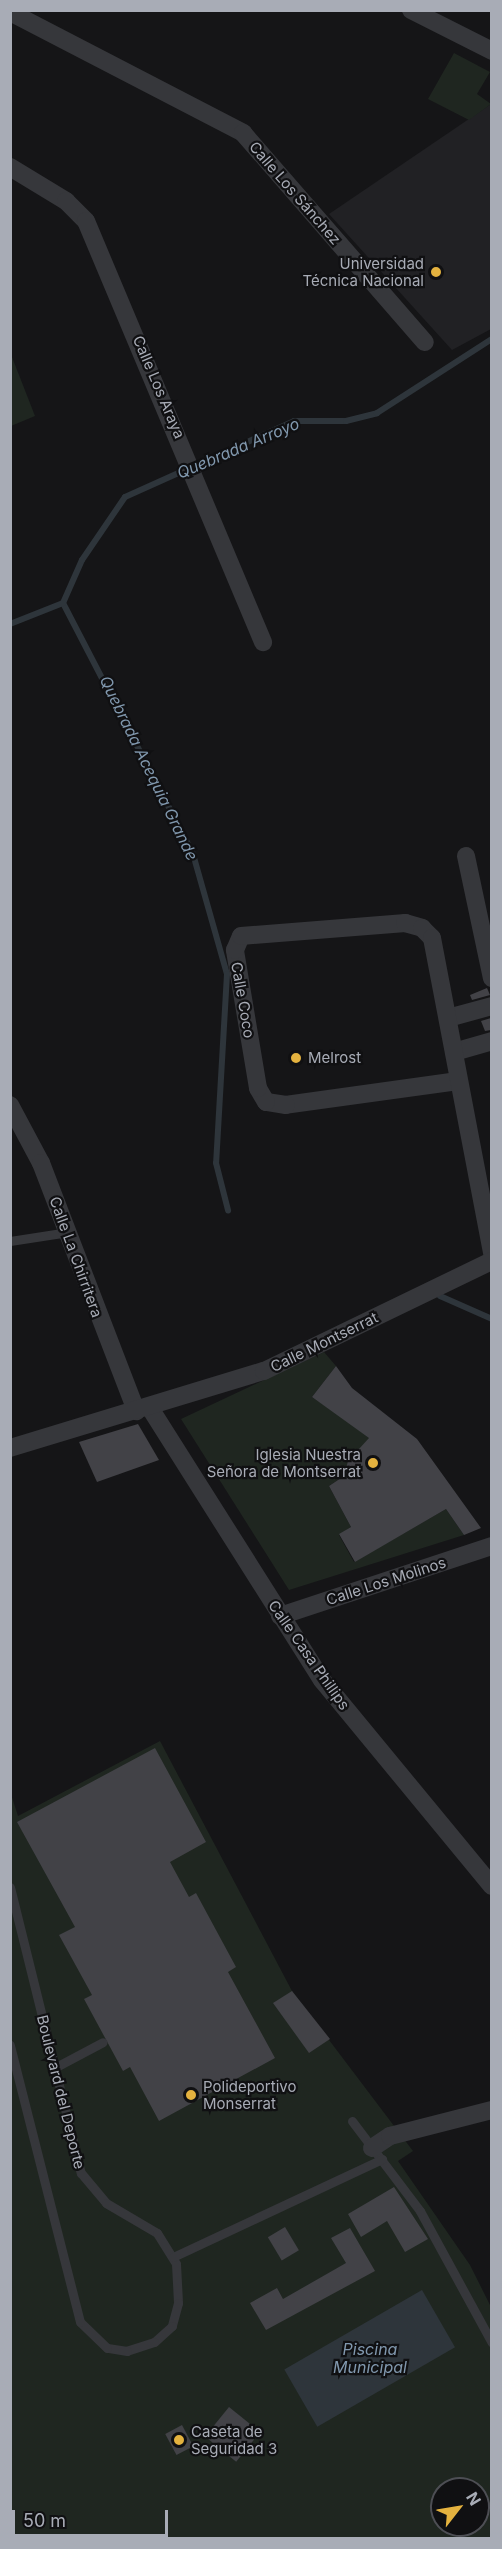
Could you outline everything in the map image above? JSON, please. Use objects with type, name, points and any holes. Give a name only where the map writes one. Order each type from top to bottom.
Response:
[{"type":"street","points":[[411,10],[492,51]]},
{"type":"street","name":"Calle Los Sánchez","points":[[10,12],[243,133],[425,342]]},
{"type":"street","name":"Calle Los Araya","points":[[10,167],[66,201],[86,222],[190,460],[262,642]]},
{"type":"street","points":[[466,856],[492,978]]},
{"type":"street","name":"Calle Coco","points":[[458,1081],[286,1106],[266,1102],[258,1088],[235,950],[241,936],[254,931],[405,923],[422,928],[432,938],[492,1253]]},
{"type":"street","points":[[448,1018],[492,1006]]},
{"type":"street","points":[[454,1052],[492,1041]]},
{"type":"street","name":"Calle La Chirritera","points":[[10,1105],[68,1232],[143,1409]]},
{"type":"street","name":"Calle Montserrat","points":[[10,1448],[264,1371],[492,1261]]},
{"type":"street","name":"Calle Casa Phillips","points":[[143,1409],[322,1680],[492,1886]]},
{"type":"street","name":"Calle Los Molinos","points":[[280,1616],[492,1546]]},
{"type":"street","points":[[377,2153],[390,2136],[492,2110]]},
{"type":"lane","points":[[10,1241],[68,1232]]},
{"type":"lane","name":"Boulevard del Deporte","points":[[10,1887],[54,2068],[89,2188],[157,2233],[173,2257],[178,2303],[172,2326],[154,2342],[127,2351],[94,2340],[80,2322],[10,2045]]},
{"type":"lane","points":[[54,2068],[103,2042]]},
{"type":"lane","points":[[352,2121],[420,2211],[492,2343]]},
{"type":"lane","points":[[173,2257],[377,2153]]},
{"type":"shaded area","points":[[454,53],[490,72],[477,94],[491,104],[469,120],[428,99]]},
{"type":"shaded area","name":"Universidad Técnica Nacional","points":[[491,104],[491,329],[452,350],[329,214]]},
{"type":"shaded area","points":[[10,352],[35,416],[11,426],[10,426]]},
{"type":"shaded area","points":[[324,1352],[336,1366],[312,1397],[435,1479],[364,1451],[355,1453],[344,1476],[329,1486],[351,1527],[339,1535],[354,1562],[446,1509],[464,1535],[289,1590],[181,1419]]},
{"type":"shaded area","name":"Polideportivo Monserrat","points":[[160,1741],[292,1991],[413,2151],[398,2161],[470,2265],[491,2307],[491,2538],[11,2538],[10,1791],[18,1816]]},
{"type":"water","name":"Piscina Municipal","points":[[422,2290],[455,2347],[317,2427],[284,2370]]},
{"type":"building","points":[[487,988],[490,995],[472,1000],[470,995]]},
{"type":"building","points":[[491,1018],[491,1030],[485,1031],[481,1021]]},
{"type":"building","name":"Iglesia Nuestra Señora de Montserrat","points":[[336,1366],[352,1388],[417,1439],[481,1528],[464,1535],[446,1509],[355,1562],[339,1534],[351,1527],[329,1486],[344,1476],[348,1461],[369,1438],[312,1397]]},
{"type":"building","points":[[138,1424],[159,1460],[97,1482],[79,1442]]},
{"type":"building","points":[[155,1748],[206,1842],[170,1862],[189,1897],[196,1893],[236,1967],[228,1972],[275,2058],[159,2121],[130,2067],[123,2071],[84,1999],[92,1995],[59,1935],[75,1927],[17,1822]]},
{"type":"building","points":[[292,1991],[330,2039],[309,2053],[273,2003]]},
{"type":"building","points":[[394,2187],[428,2239],[405,2252],[387,2221],[361,2237],[348,2214]]},
{"type":"building","points":[[285,2227],[299,2250],[282,2260],[268,2237]]},
{"type":"building","points":[[350,2228],[375,2271],[266,2330],[250,2303],[277,2288],[283,2299],[346,2263],[331,2238]]},
{"type":"building","points":[[229,2407],[260,2432],[236,2462],[205,2437]]},
{"type":"building","name":"Caseta de Seguridad 3","points":[[182,2425],[193,2446],[176,2455],[165,2434]]},
{"type":"waterway","name":"Quebrada Arroyo","points":[[63,603],[82,560],[125,497],[294,421],[346,421],[377,413],[492,339]]},
{"type":"waterway","name":"Quebrada Acequia Grande","points":[[63,603],[193,854],[227,974],[216,1163],[228,1210]]},
{"type":"waterway","name":"Quebrada Acequia Grande","points":[[10,624],[63,603]]},
{"type":"waterway","name":"Quebrada Acequia Grande","points":[[440,1296],[492,1319]]},
{"type":"place","name":"Universidad Técnica Nacional","points":[[436,272]]},
{"type":"place","name":"Melrost","points":[[296,1058]]},
{"type":"place","name":"Iglesia Nuestra Señora de Montserrat","points":[[373,1463]]},
{"type":"place","name":"Polideportivo Monserrat","points":[[191,2095]]},
{"type":"place","name":"Caseta de Seguridad 3","points":[[179,2440]]}]
